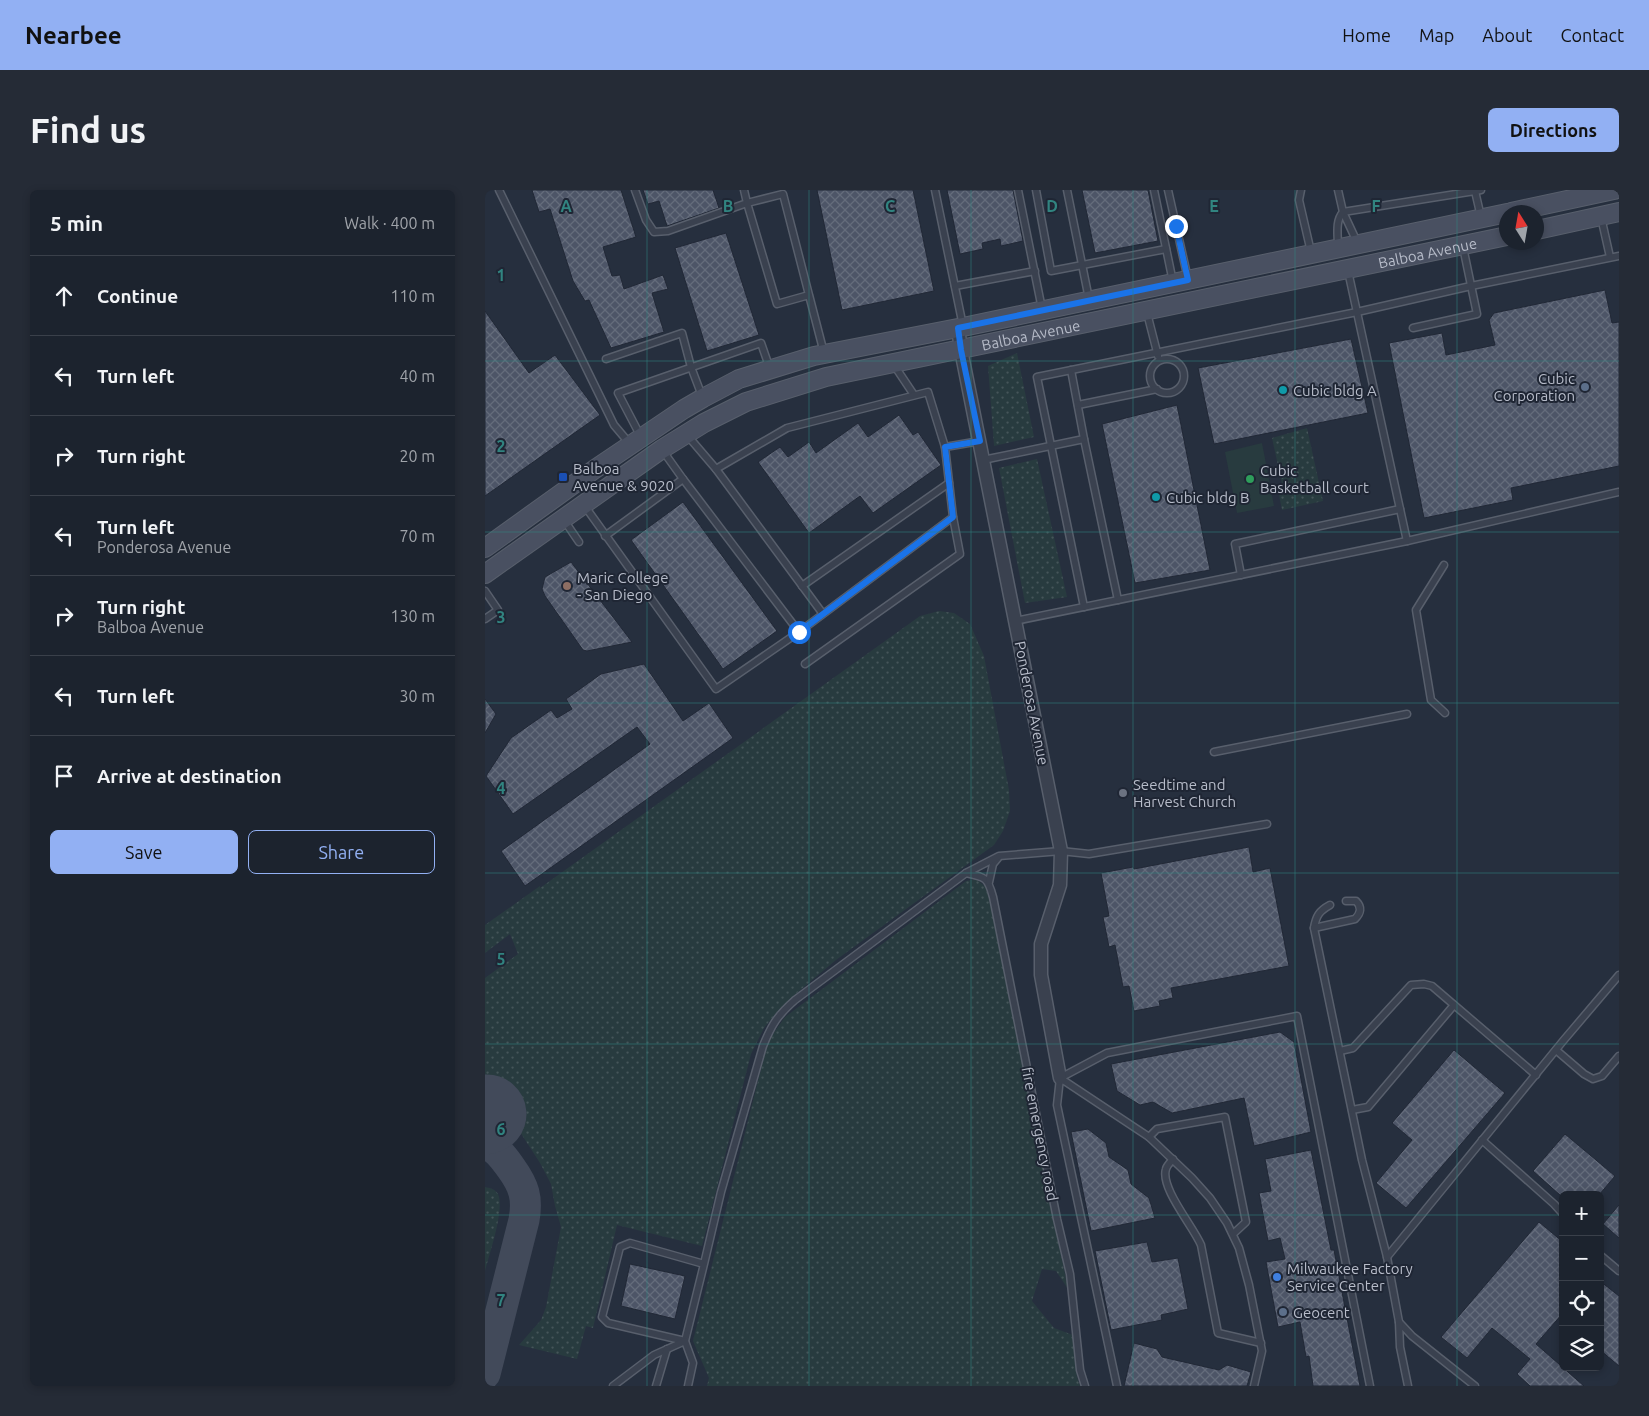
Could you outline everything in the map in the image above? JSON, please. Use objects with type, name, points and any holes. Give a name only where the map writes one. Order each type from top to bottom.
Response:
[{"type":"main road","points":[[1543,205],[1613,190]]},
{"type":"main road","points":[[1544,228],[1619,212]]},
{"type":"main road","name":"Balboa Avenue","points":[[487,556],[637,442],[703,398],[739,380],[825,354],[1499,216]]},
{"type":"main road","name":"Balboa Avenue","points":[[487,556],[563,519],[686,434],[746,402],[826,377],[1499,238]]},
{"type":"main road","points":[[1346,246],[1348,270]]},
{"type":"street","name":"Ponderosa Avenue","points":[[961,327],[961,350],[1061,851],[1060,884],[1041,944],[1041,975],[1060,1078]]},
{"type":"lane","points":[[499,190],[614,426],[637,442]]},
{"type":"lane","points":[[635,190],[646,220],[654,232],[668,231],[783,192],[825,354]]},
{"type":"lane","points":[[744,190],[777,304],[809,296]]},
{"type":"lane","points":[[935,190],[955,286],[961,327]]},
{"type":"lane","points":[[1018,190],[1043,310]]},
{"type":"lane","points":[[1036,190],[1051,271],[1166,249]]},
{"type":"lane","points":[[1067,190],[1089,301]]},
{"type":"lane","points":[[1154,190],[1166,249],[1180,282]]},
{"type":"lane","points":[[1168,190],[1180,282]]},
{"type":"lane","points":[[1301,190],[1299,200],[1311,254]]},
{"type":"lane","points":[[1338,190],[1343,212],[1346,246]]},
{"type":"lane","points":[[1346,246],[1338,224],[1339,217],[1343,212],[1478,191],[1481,219]]},
{"type":"lane","points":[[1601,216],[1610,257]]},
{"type":"lane","points":[[1413,328],[1477,314],[1463,246]]},
{"type":"lane","points":[[1084,607],[1037,377],[1619,256]]},
{"type":"lane","points":[[1348,270],[1407,541]]},
{"type":"lane","points":[[955,286],[1035,271]]},
{"type":"lane","points":[[1147,311],[1156,353],[1160,360]]},
{"type":"lane","points":[[606,359],[682,333],[691,367],[703,398]]},
{"type":"lane","points":[[637,442],[618,393],[761,342],[771,370]]},
{"type":"lane","points":[[1168,359],[1178,363],[1184,377],[1179,387],[1165,392],[1157,389],[1151,382],[1150,376],[1150,370],[1153,365],[1160,360],[1168,359]]},
{"type":"lane","points":[[894,364],[914,395]]},
{"type":"lane","points":[[1071,370],[1118,600]]},
{"type":"lane","points":[[1078,405],[1157,389]]},
{"type":"lane","points":[[716,469],[787,428],[928,392],[945,447],[953,517],[960,554],[805,664]]},
{"type":"lane","points":[[686,434],[716,469],[823,614]]},
{"type":"lane","points":[[983,460],[1084,439]]},
{"type":"lane","points":[[945,447],[980,441]]},
{"type":"lane","points":[[662,450],[799,632]]},
{"type":"lane","points":[[605,536],[683,479]]},
{"type":"lane","points":[[802,586],[949,483]]},
{"type":"lane","points":[[1015,621],[1407,541],[1619,492]]},
{"type":"lane","points":[[584,505],[716,689],[799,632],[953,517]]},
{"type":"lane","points":[[1241,575],[1235,544],[1400,509]]},
{"type":"lane","points":[[563,519],[579,542]]},
{"type":"lane","points":[[1443,565],[1416,610],[1431,700],[1445,713]]},
{"type":"lane","points":[[485,591],[498,610],[485,620]]},
{"type":"lane","points":[[1214,752],[1407,714]]},
{"type":"lane","points":[[688,1386],[693,1363],[685,1341],[721,1192],[763,1046],[772,1023],[782,1011],[966,873],[999,856],[1061,851],[1089,854],[1267,824]]},
{"type":"lane","points":[[966,873],[981,876],[989,882],[993,864],[999,856]]},
{"type":"lane","name":"fire emergency road","points":[[989,882],[1057,1219],[1070,1274],[1080,1370],[1085,1386]]},
{"type":"lane","points":[[1315,928],[1355,920],[1359,915],[1359,905],[1356,901],[1346,901]]},
{"type":"lane","points":[[1330,905],[1321,910],[1316,917],[1315,928],[1362,1160],[1387,1257],[1408,1386]]},
{"type":"lane","points":[[1387,1257],[1555,1050],[1619,976]]},
{"type":"lane","points":[[1340,1051],[1353,1048],[1411,986],[1424,984],[1432,986],[1536,1074]]},
{"type":"lane","points":[[1352,1110],[1368,1107],[1454,1005]]},
{"type":"lane","points":[[1060,1078],[1107,1052],[1297,1016],[1370,1386]]},
{"type":"lane","points":[[1555,1050],[1593,1079],[1602,1076],[1619,1056]]},
{"type":"lane","points":[[1060,1078],[1149,1137],[1210,1198],[1227,1223],[1239,1248],[1261,1343],[1262,1351],[1254,1386]]},
{"type":"lane","points":[[1060,1078],[1057,1105],[1117,1386]]},
{"type":"lane","points":[[1149,1137],[1157,1129],[1225,1117],[1246,1222],[1233,1234]]},
{"type":"lane","points":[[1482,1140],[1559,1210]]},
{"type":"lane","points":[[1173,1159],[1166,1168],[1169,1188],[1172,1198],[1195,1232],[1201,1245],[1218,1333],[1261,1343]]},
{"type":"lane","points":[[685,1341],[608,1323],[602,1317],[620,1247],[631,1243],[703,1264]]},
{"type":"lane","points":[[1604,1258],[1619,1271]]},
{"type":"lane","points":[[1399,1322],[1412,1336],[1475,1386]]},
{"type":"lane","points":[[613,1386],[654,1355],[685,1341]]},
{"type":"lane","points":[[656,1386],[667,1350]]},
{"type":"green space","points":[[1017,353],[1034,437],[994,446],[988,366]]},
{"type":"green space","points":[[1307,428],[1323,501],[1282,510],[1279,495],[1284,493],[1272,438]]},
{"type":"green space","name":"Cubic Basketball court","points":[[1262,443],[1274,506],[1237,513],[1225,452]]},
{"type":"green space","points":[[1037,459],[1067,597],[1025,603],[999,468]]},
{"type":"green space","points":[[939,611],[954,613],[970,624],[984,656],[1009,790],[1010,811],[1003,831],[994,845],[836,960],[798,992],[777,1012],[764,1028],[751,1054],[702,1246],[617,1225],[593,1328],[586,1326],[577,1359],[519,1345],[541,1320],[546,1307],[561,1227],[551,1184],[540,1163],[520,1132],[485,1090],[485,978],[518,954],[510,934],[485,953],[485,925],[540,886],[540,888],[920,616]]},
{"type":"green space","points":[[976,879],[987,888],[1068,1289],[1056,1271],[1042,1269],[1032,1301],[1054,1328],[1073,1335],[1077,1377],[1080,1386],[707,1386],[709,1378],[693,1341],[768,1041],[785,1017],[966,881]]},
{"type":"green space","points":[[485,1187],[495,1191],[500,1201],[498,1221],[485,1271]]},
{"type":"building","points":[[532,190],[621,190],[636,237],[603,247],[612,276],[620,275],[624,289],[663,275],[668,289],[652,293],[664,332],[611,348],[589,300],[585,301],[573,281],[550,209],[539,212]]},
{"type":"building","points":[[643,190],[713,190],[719,208],[667,226],[659,201],[648,204]]},
{"type":"building","points":[[817,190],[913,190],[934,291],[842,310]]},
{"type":"building","points":[[947,190],[1013,190],[1023,241],[1001,246],[1000,239],[982,243],[983,249],[960,254]]},
{"type":"building","points":[[1082,190],[1148,190],[1158,241],[1095,253]]},
{"type":"building","points":[[726,233],[759,335],[707,351],[675,248]]},
{"type":"building","points":[[1605,290],[1612,323],[1619,322],[1619,466],[1511,488],[1513,500],[1424,518],[1389,343],[1442,333],[1446,355],[1495,345],[1489,320],[1494,313]]},
{"type":"building","points":[[485,311],[529,373],[555,355],[600,415],[485,496]]},
{"type":"building","name":"Cubic bldg A","points":[[1351,339],[1368,413],[1214,444],[1198,368]]},
{"type":"building","name":"Cubic bldg B","points":[[1177,405],[1210,570],[1135,583],[1102,424]]},
{"type":"building","points":[[899,415],[913,435],[918,432],[941,465],[873,513],[860,496],[809,533],[758,462],[780,447],[788,457],[809,442],[816,453],[858,423],[868,437]]},
{"type":"building","points":[[683,502],[777,631],[723,669],[631,540]]},
{"type":"building","points":[[571,562],[632,642],[587,651],[583,650],[542,589],[545,577]]},
{"type":"building","points":[[644,664],[683,721],[709,703],[733,738],[525,886],[501,851],[650,744],[637,727],[513,814],[486,776],[511,738],[551,710],[557,718],[572,709],[566,699],[601,674]]},
{"type":"building","points":[[485,699],[496,714],[485,733]]},
{"type":"building","points":[[1249,847],[1253,872],[1270,868],[1289,966],[1171,988],[1173,998],[1159,1001],[1160,1006],[1134,1011],[1129,986],[1123,987],[1115,945],[1109,947],[1103,917],[1109,916],[1101,873],[1133,867],[1134,869]]},
{"type":"building","points":[[1280,1032],[1294,1042],[1311,1132],[1254,1146],[1244,1098],[1172,1113],[1153,1102],[1140,1105],[1117,1091],[1111,1064]]},
{"type":"building","points":[[1454,1050],[1505,1093],[1406,1208],[1376,1183],[1412,1140],[1392,1123]]},
{"type":"building","points":[[1088,1129],[1106,1143],[1109,1157],[1128,1170],[1131,1184],[1149,1198],[1155,1218],[1091,1231],[1071,1132]]},
{"type":"building","points":[[1565,1134],[1615,1176],[1602,1191],[1559,1191],[1559,1194],[1533,1171]]},
{"type":"building","points":[[1311,1150],[1331,1250],[1334,1250],[1360,1386],[1313,1386],[1309,1356],[1306,1357],[1300,1322],[1278,1327],[1266,1262],[1285,1259],[1280,1238],[1268,1241],[1259,1193],[1271,1191],[1265,1159]]},
{"type":"building","points":[[1619,1205],[1619,1238],[1604,1223]]},
{"type":"building","points":[[1539,1222],[1559,1239],[1559,1318],[1536,1344],[1559,1364],[1559,1371],[1567,1371],[1584,1386],[1530,1386],[1517,1374],[1530,1359],[1492,1328],[1467,1358],[1441,1337]]},
{"type":"building","points":[[1147,1242],[1152,1262],[1178,1258],[1188,1309],[1161,1315],[1162,1320],[1111,1330],[1095,1251]]},
{"type":"building","points":[[630,1264],[685,1276],[675,1319],[621,1306]]},
{"type":"building","points":[[1604,1284],[1619,1296],[1619,1366],[1604,1353]]},
{"type":"building","points":[[1134,1343],[1157,1349],[1162,1357],[1219,1370],[1227,1365],[1251,1372],[1247,1386],[1124,1386]]},
{"type":"taxiway","points":[[485,1144],[493,1148],[505,1160],[522,1187],[525,1199],[524,1220],[485,1374]]},
{"type":"place","name":"Cubic Corporation","points":[[1585,387]]},
{"type":"place","name":"Cubic bldg A","points":[[1283,390]]},
{"type":"place","name":"Balboa Avenue & 9020","points":[[563,477]]},
{"type":"place","name":"Cubic Basketball court","points":[[1250,479]]},
{"type":"place","name":"Cubic bldg B","points":[[1156,497]]},
{"type":"place","name":"Maric College - San Diego","points":[[567,586]]},
{"type":"place","name":"Seedtime and Harvest Church","points":[[1123,793]]},
{"type":"place","name":"Milwaukee Factory Service Center","points":[[1277,1277]]},
{"type":"place","name":"Geocent","points":[[1283,1312]]},
{"type":"route","points":[[799,632],[953,517],[945,447],[980,441],[958,328],[1188,280],[1176,226]]}]
